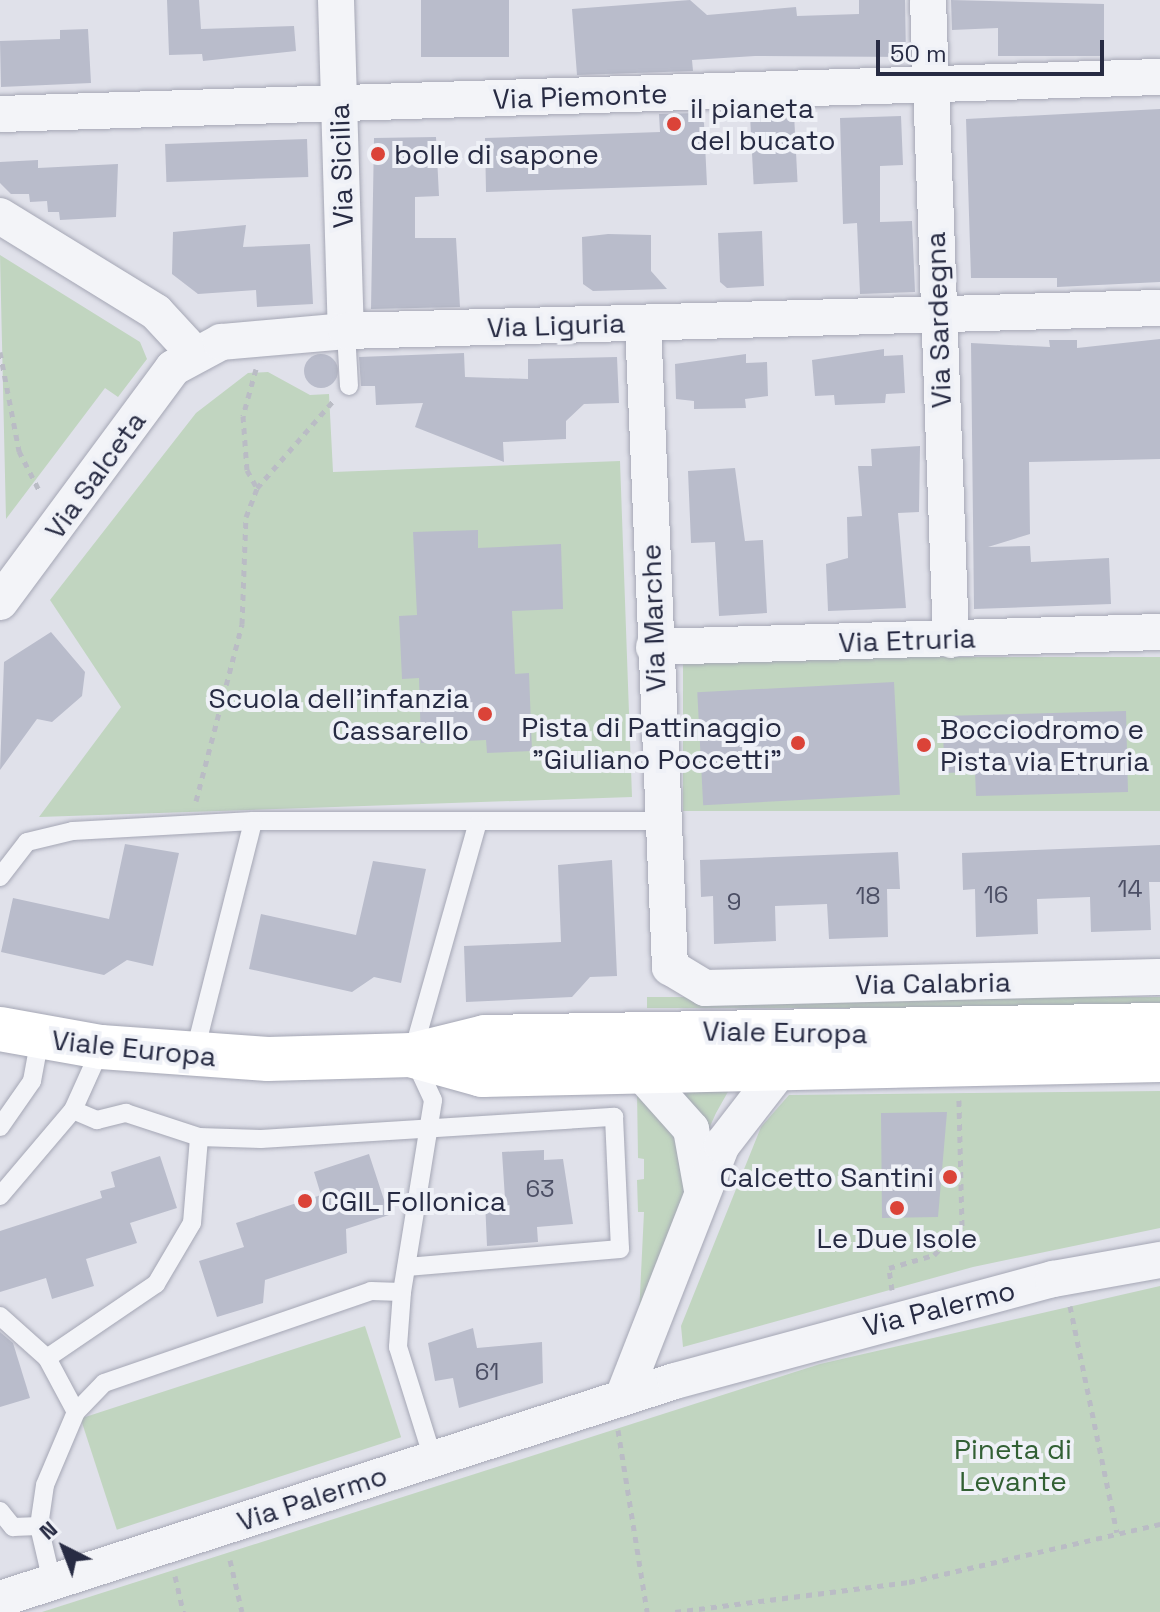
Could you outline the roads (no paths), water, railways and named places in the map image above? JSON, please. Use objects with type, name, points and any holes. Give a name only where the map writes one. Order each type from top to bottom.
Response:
[{"type":"main road","name":"Viale Europa","points":[[20,1034],[193,1057],[412,1055],[485,1037],[783,1029],[835,1035],[1160,1025]]},
{"type":"main road","name":"Viale Europa","points":[[412,1055],[482,1075],[774,1071],[1160,1060]]},
{"type":"street","name":"Via Sicilia","points":[[336,0],[346,331]]},
{"type":"street","name":"Via Sardegna","points":[[928,0],[951,640]]},
{"type":"street","name":"Via Piemonte","points":[[0,114],[1160,77]]},
{"type":"street","points":[[0,216],[156,312],[193,352]]},
{"type":"street","name":"Via Liguria","points":[[193,352],[255,336],[346,331],[1160,308]]},
{"type":"street","name":"Via Marche","points":[[643,323],[665,958],[677,975],[705,988]]},
{"type":"street","name":"Via Salceta","points":[[0,602],[173,368],[193,352]]},
{"type":"street","name":"Via Etruria","points":[[654,647],[1160,632]]},
{"type":"street","name":"Via Calabria","points":[[705,988],[1160,977]]},
{"type":"street","points":[[618,1399],[648,1336],[722,1145],[774,1071],[835,1035]]},
{"type":"street","points":[[641,1073],[691,1129],[703,1195]]},
{"type":"street","name":"Via Palermo","points":[[0,1599],[675,1381],[1065,1277],[1160,1260]]},
{"type":"street","points":[[648,1336],[675,1381]]},
{"type":"lane","points":[[346,331],[349,386]]},
{"type":"lane","points":[[0,877],[27,842],[73,831],[253,821],[477,825],[661,821]]},
{"type":"lane","points":[[193,1057],[253,821]]},
{"type":"lane","points":[[433,1459],[398,1347],[402,1292],[430,1127],[431,1086],[412,1055],[477,825]]},
{"type":"lane","points":[[0,1127],[32,1081],[20,1034]]},
{"type":"lane","points":[[0,1196],[73,1110],[101,1047]]},
{"type":"lane","points":[[73,1110],[97,1120],[126,1113],[199,1137],[614,1117],[620,1249],[407,1267]]},
{"type":"lane","points":[[47,1358],[156,1284],[192,1223],[199,1137]]},
{"type":"lane","points":[[52,1582],[39,1526],[56,1450],[76,1412],[104,1383],[371,1291],[402,1292]]},
{"type":"lane","points":[[0,1316],[47,1358],[76,1412]]},
{"type":"lane","points":[[0,1511],[13,1527],[39,1526]]},
{"type":"place","name":"il pianeta del bucato","points":[[674,124]]},
{"type":"place","name":"bolle di sapone","points":[[378,154]]},
{"type":"place","name":"Scuola dell'infanzia Cassarello","points":[[485,714]]},
{"type":"place","name":"Pista di Pattinaggio \"Giuliano Poccetti\"","points":[[798,743]]},
{"type":"place","name":"Bocciodromo e Pista via Etruria","points":[[924,745]]},
{"type":"place","name":"Calcetto Santini","points":[[950,1177]]},
{"type":"place","name":"CGIL Follonica","points":[[305,1201]]},
{"type":"place","name":"Le Due Isole","points":[[897,1208]]},
{"type":"park label","name":"Pineta di Levante","points":[[1013,1465]]}]
